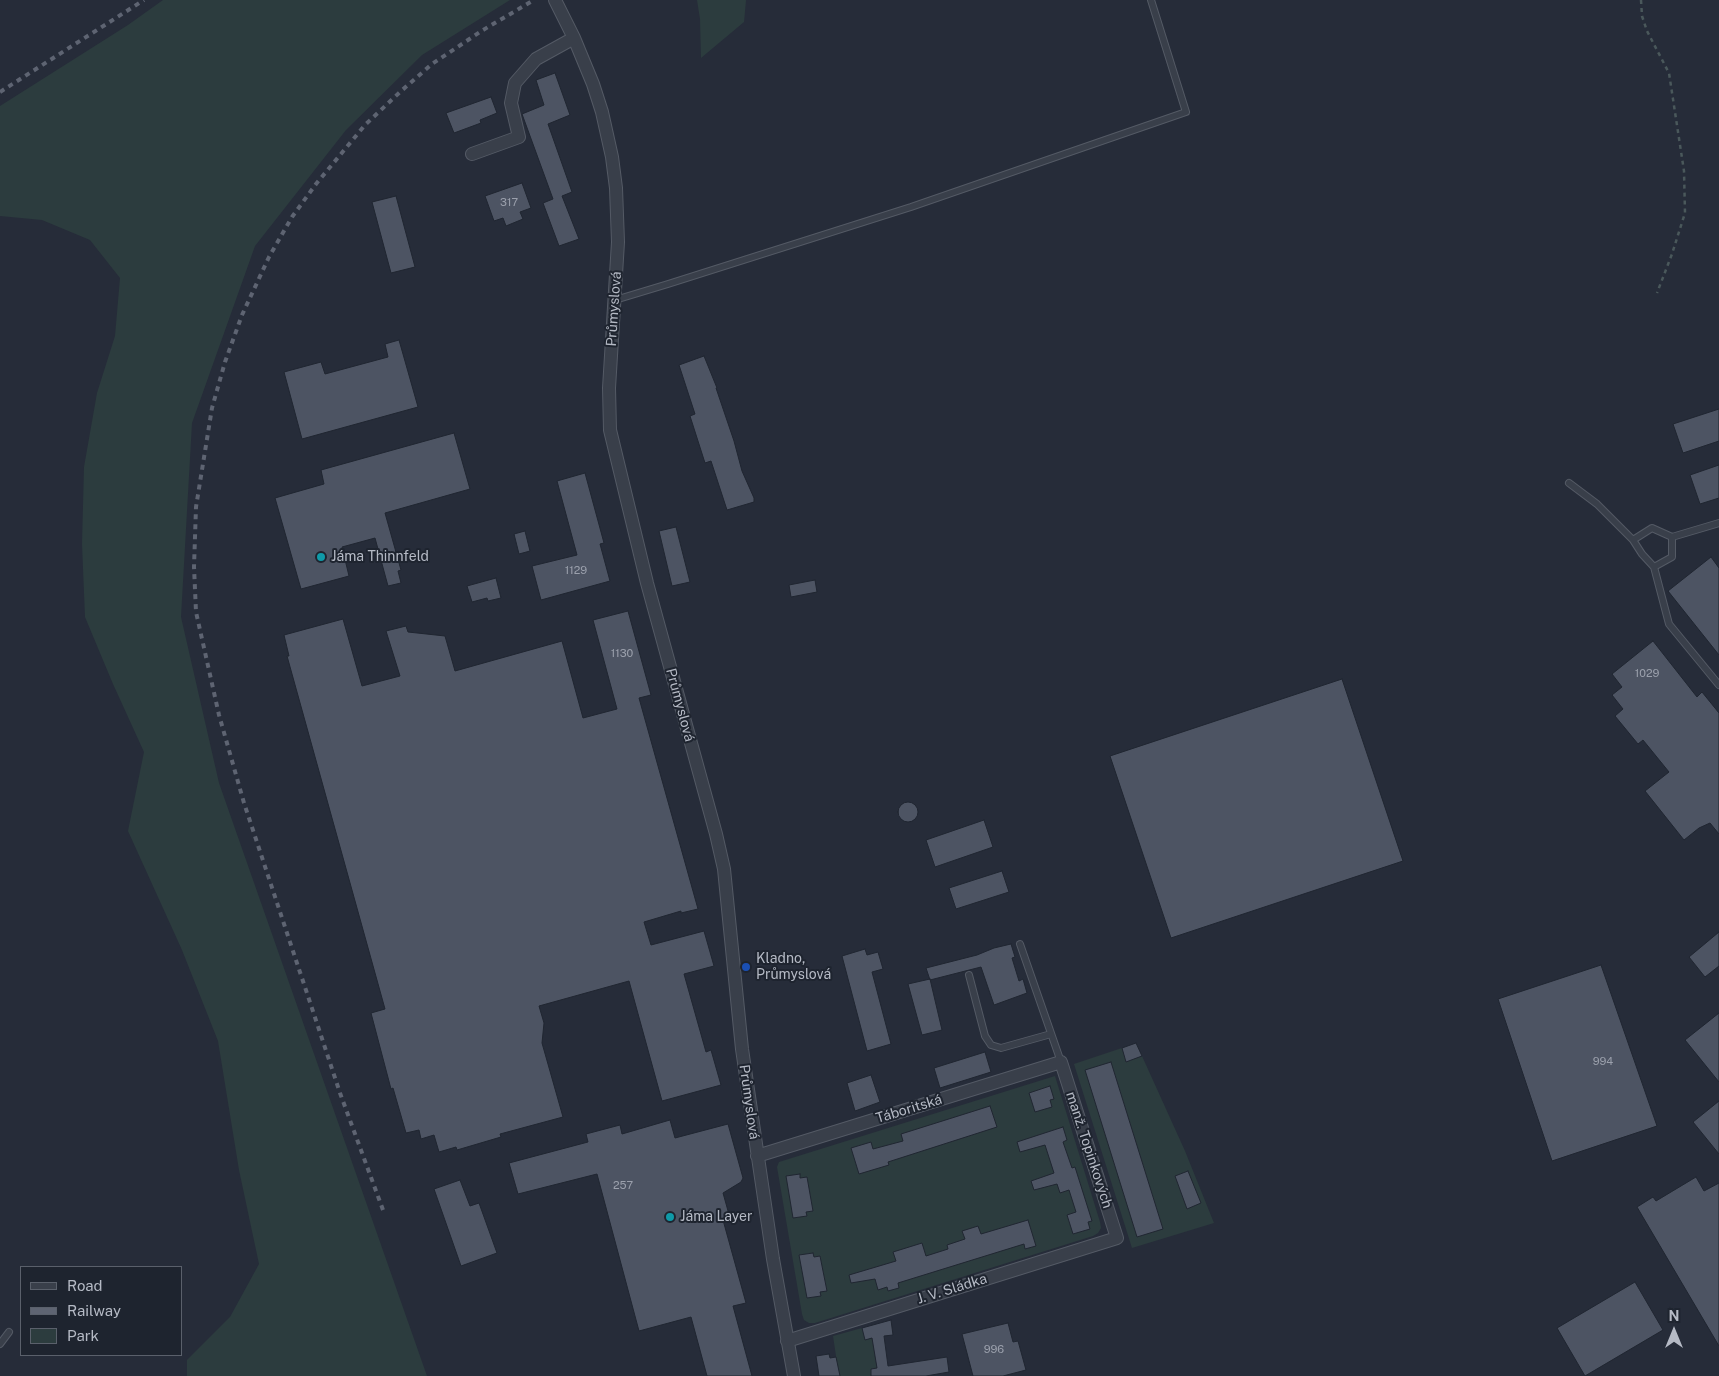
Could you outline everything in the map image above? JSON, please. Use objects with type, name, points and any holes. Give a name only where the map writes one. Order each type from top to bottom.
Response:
[{"type":"street","name":"Průmyslová","points":[[555,0],[588,69],[598,98],[612,157],[618,221],[608,402],[610,430],[647,583],[724,868],[742,1049],[757,1156],[794,1376]]},
{"type":"street","points":[[472,154],[518,137],[511,103],[515,83],[536,59],[574,38]]},
{"type":"street","name":"Táboritská","points":[[757,1156],[1061,1062]]},
{"type":"street","name":"manž. Topinkových","points":[[1061,1062],[1117,1238]]},
{"type":"street","name":"J. V. Sládka","points":[[787,1341],[1117,1238]]},
{"type":"lane","points":[[615,300],[911,207],[1186,112],[1152,0]]},
{"type":"lane","points":[[1569,483],[1598,504],[1634,540],[1642,554],[1654,567],[1669,624],[1719,685]]},
{"type":"lane","points":[[1634,540],[1652,528],[1672,537],[1719,523]]},
{"type":"lane","points":[[1654,567],[1672,557],[1672,537]]},
{"type":"lane","points":[[1020,944],[1061,1062]]},
{"type":"lane","points":[[968,974],[985,1036],[991,1045],[1001,1048],[1051,1034]]},
{"type":"lane","points":[[0,1344],[8,1332]]},
{"type":"path","points":[[1641,0],[1642,16],[1647,31],[1669,73],[1684,171],[1685,213],[1657,293]]},
{"type":"green space","points":[[163,0],[510,0],[422,55],[346,130],[255,246],[192,423],[181,617],[219,783],[427,1376],[187,1376],[187,1360],[230,1317],[259,1264],[239,1170],[218,1041],[182,950],[128,831],[144,752],[85,617],[82,544],[84,467],[97,393],[115,336],[120,278],[90,240],[42,220],[0,216],[0,106],[128,25]]},
{"type":"green space","points":[[697,0],[746,0],[744,22],[701,58],[700,19]]},
{"type":"green space","points":[[1122,1048],[1126,1061],[1142,1056],[1185,1151],[1214,1223],[1132,1248],[1074,1064]]},
{"type":"green space","points":[[1055,1076],[1100,1222],[1101,1228],[1098,1233],[815,1323],[809,1323],[804,1320],[777,1167],[779,1162]]},
{"type":"green space","points":[[862,1328],[865,1340],[872,1338],[878,1376],[839,1376],[833,1336]]},
{"type":"building","points":[[555,73],[570,115],[548,124],[572,192],[562,196],[579,239],[559,246],[543,203],[553,199],[522,114],[544,105],[536,80]]},
{"type":"building","points":[[491,97],[497,113],[480,120],[481,123],[454,133],[446,113]]},
{"type":"building","points":[[522,183],[531,208],[520,212],[523,219],[506,226],[503,218],[494,221],[485,196]]},
{"type":"building","points":[[396,196],[415,267],[391,273],[372,202]]},
{"type":"building","points":[[399,340],[418,407],[302,439],[284,372],[321,362],[325,374],[388,357],[385,344]]},
{"type":"building","points":[[704,356],[717,388],[742,471],[754,498],[754,502],[727,510],[711,461],[705,463],[690,416],[695,414],[679,365]]},
{"type":"building","points":[[1719,409],[1719,441],[1683,453],[1673,424]]},
{"type":"building","points":[[454,433],[470,489],[385,513],[401,570],[398,571],[401,583],[388,586],[375,538],[342,547],[349,576],[301,589],[275,498],[324,484],[321,470]]},
{"type":"building","points":[[1719,465],[1719,498],[1700,504],[1690,475]]},
{"type":"building","points":[[585,473],[604,543],[600,544],[610,581],[541,600],[532,566],[577,555],[557,481]]},
{"type":"building","points":[[676,527],[690,582],[672,586],[659,531]]},
{"type":"building","points":[[525,531],[530,551],[519,554],[514,534]]},
{"type":"building","points":[[1711,557],[1719,568],[1719,655],[1668,591]]},
{"type":"building","points":[[496,578],[501,598],[488,601],[487,598],[472,602],[467,586]]},
{"type":"building","points":[[815,580],[817,592],[791,597],[789,585]]},
{"type":"building","points":[[628,611],[651,695],[639,698],[698,909],[681,913],[681,911],[644,922],[651,945],[704,931],[714,966],[684,974],[706,1052],[711,1050],[721,1085],[662,1101],[629,981],[539,1006],[544,1023],[542,1043],[563,1117],[500,1134],[501,1137],[457,1150],[456,1147],[439,1152],[434,1135],[421,1139],[419,1130],[406,1133],[393,1088],[391,1089],[371,1013],[385,1009],[287,656],[289,656],[284,635],[343,619],[362,686],[400,676],[386,631],[406,626],[408,632],[445,636],[455,671],[562,641],[583,718],[617,709],[593,620]]},
{"type":"building","points":[[1653,641],[1697,697],[1702,692],[1719,713],[1719,834],[1710,823],[1699,828],[1684,840],[1645,791],[1669,772],[1643,740],[1638,744],[1615,716],[1623,709],[1612,695],[1622,687],[1612,674]]},
{"type":"building","points":[[1342,679],[1403,861],[1171,938],[1110,756]]},
{"type":"building","points":[[908,802],[915,805],[918,812],[915,819],[908,822],[901,819],[898,812],[901,805]]},
{"type":"building","points":[[984,820],[993,847],[935,867],[926,840]]},
{"type":"building","points":[[1002,871],[1009,892],[956,909],[949,888]]},
{"type":"building","points":[[1719,932],[1719,966],[1705,977],[1689,957]]},
{"type":"building","points":[[1011,944],[1015,957],[1012,958],[1019,981],[1023,979],[1027,993],[994,1005],[981,967],[930,980],[926,968]]},
{"type":"building","points":[[865,949],[867,955],[878,952],[883,969],[872,972],[891,1044],[867,1051],[842,956]]},
{"type":"building","points":[[1601,965],[1657,1126],[1552,1161],[1498,999]]},
{"type":"building","points":[[930,979],[942,1030],[922,1035],[908,984]]},
{"type":"building","points":[[1719,1013],[1719,1082],[1685,1040]]},
{"type":"building","points":[[1136,1043],[1142,1056],[1126,1062],[1122,1048]]},
{"type":"building","points":[[985,1052],[991,1072],[940,1088],[934,1068]]},
{"type":"building","points":[[1111,1062],[1163,1229],[1137,1237],[1085,1070]]},
{"type":"building","points":[[871,1075],[880,1102],[855,1111],[847,1083]]},
{"type":"building","points":[[1050,1086],[1054,1099],[1050,1100],[1052,1107],[1035,1112],[1029,1093]]},
{"type":"building","points":[[1719,1101],[1719,1154],[1693,1122]]},
{"type":"building","points":[[990,1106],[997,1127],[888,1162],[889,1165],[859,1174],[851,1148],[871,1142],[873,1149],[903,1141],[901,1134]]},
{"type":"building","points":[[670,1120],[675,1138],[728,1124],[743,1178],[741,1182],[723,1193],[730,1218],[723,1220],[746,1303],[733,1306],[752,1376],[707,1376],[691,1317],[639,1331],[597,1174],[518,1194],[509,1163],[588,1142],[586,1134],[620,1125],[622,1134]]},
{"type":"building","points":[[1063,1127],[1067,1140],[1063,1142],[1072,1168],[1075,1167],[1092,1221],[1088,1222],[1090,1229],[1073,1234],[1067,1215],[1076,1212],[1069,1190],[1060,1193],[1057,1184],[1034,1190],[1031,1181],[1054,1173],[1045,1145],[1020,1152],[1017,1142]]},
{"type":"building","points":[[1188,1171],[1201,1203],[1187,1209],[1175,1176]]},
{"type":"building","points":[[800,1174],[800,1178],[807,1177],[813,1211],[806,1212],[807,1216],[793,1218],[786,1176]]},
{"type":"building","points":[[1696,1177],[1704,1191],[1719,1183],[1719,1346],[1637,1207],[1653,1197],[1656,1201]]},
{"type":"building","points":[[460,1180],[470,1206],[479,1203],[497,1253],[461,1266],[434,1189]]},
{"type":"building","points":[[1028,1220],[1036,1246],[1025,1249],[1024,1244],[898,1283],[899,1288],[888,1291],[887,1287],[878,1290],[875,1279],[851,1283],[849,1275],[896,1261],[893,1252],[922,1243],[926,1256],[948,1249],[947,1245],[965,1239],[962,1231],[978,1226],[981,1234]]},
{"type":"building","points":[[813,1253],[814,1257],[820,1256],[827,1291],[820,1292],[821,1296],[807,1298],[799,1255]]},
{"type":"building","points":[[1635,1282],[1663,1330],[1585,1376],[1557,1328]]},
{"type":"building","points":[[891,1320],[893,1335],[884,1336],[888,1366],[947,1357],[949,1372],[926,1376],[871,1376],[871,1369],[877,1368],[872,1338],[865,1340],[862,1328]]},
{"type":"building","points":[[1008,1323],[1013,1342],[1018,1341],[1026,1370],[1003,1376],[973,1376],[962,1334]]},
{"type":"building","points":[[829,1354],[830,1358],[836,1357],[840,1376],[819,1376],[816,1356]]},
{"type":"railway","points":[[0,92],[144,0]]},
{"type":"railway","points":[[383,1210],[340,1093],[244,803],[219,715],[196,612],[194,567],[196,507],[212,408],[225,362],[242,315],[269,257],[292,217],[316,184],[365,125],[400,92],[432,64],[483,30],[534,0]]},
{"type":"place","name":"Jáma Thinnfeld","points":[[321,557]]},
{"type":"place","name":"Kladno, Průmyslová","points":[[746,967]]},
{"type":"place","name":"Jáma Layer","points":[[670,1217]]}]
